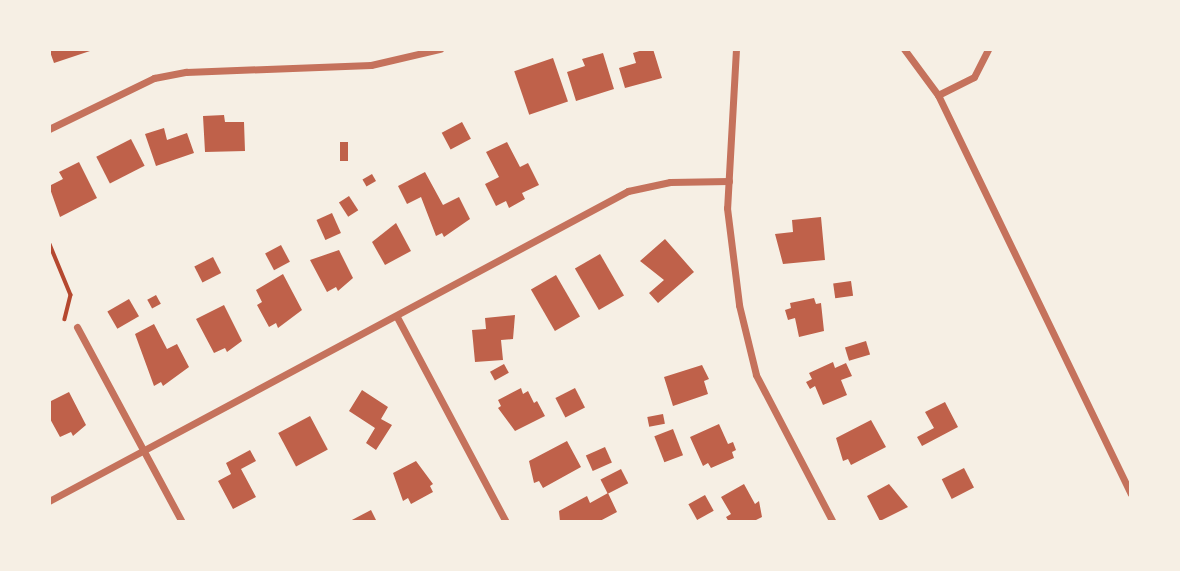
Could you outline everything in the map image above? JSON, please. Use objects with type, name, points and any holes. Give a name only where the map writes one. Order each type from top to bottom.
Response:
[{"type":"street","points":[[49,129],[154,78],[186,72],[371,65],[440,49]]},
{"type":"street","points":[[736,49],[727,208],[738,305],[756,375],[833,522]]},
{"type":"street","points":[[904,49],[938,95],[1131,494]]},
{"type":"street","points":[[938,95],[974,77],[988,49]]},
{"type":"street","points":[[49,501],[628,191],[670,181],[729,181]]},
{"type":"street","points":[[397,317],[506,522]]},
{"type":"street","points":[[78,327],[182,522]]},
{"type":"path","points":[[49,242],[71,295],[64,322],[67,332],[78,327]]},
{"type":"building","points":[[49,49],[96,49],[54,63]]},
{"type":"building","points":[[653,49],[662,78],[625,88],[619,68],[636,63],[633,53]]},
{"type":"building","points":[[603,53],[614,89],[576,101],[567,72],[585,66],[582,59]]},
{"type":"building","points":[[553,58],[568,101],[529,115],[514,71]]},
{"type":"building","points":[[224,115],[225,122],[244,122],[245,151],[205,152],[203,116]]},
{"type":"building","points":[[462,122],[471,139],[451,150],[442,133]]},
{"type":"building","points":[[164,128],[167,140],[187,133],[194,153],[156,166],[145,134]]},
{"type":"building","points":[[131,139],[145,166],[110,183],[96,157]]},
{"type":"building","points":[[340,142],[348,142],[348,161],[340,161]]},
{"type":"building","points":[[507,142],[520,167],[528,163],[539,185],[522,193],[525,199],[509,208],[506,201],[496,206],[485,184],[499,177],[486,152]]},
{"type":"building","points":[[79,162],[97,198],[60,217],[49,186],[63,179],[59,172]]},
{"type":"building","points":[[425,172],[443,205],[459,197],[470,219],[444,237],[442,233],[436,236],[421,197],[407,204],[398,186]]},
{"type":"building","points":[[372,174],[376,181],[366,186],[362,180]]},
{"type":"building","points":[[349,196],[358,210],[348,217],[339,203]]},
{"type":"building","points":[[332,213],[341,233],[325,240],[316,220]]},
{"type":"building","points":[[821,217],[825,260],[783,264],[775,234],[793,232],[792,220]]},
{"type":"building","points":[[396,223],[411,251],[385,265],[372,242]]},
{"type":"building","points":[[665,239],[694,272],[658,303],[649,293],[664,280],[640,261]]},
{"type":"building","points":[[281,245],[290,262],[274,270],[265,253]]},
{"type":"building","points":[[339,250],[353,278],[338,291],[336,287],[327,292],[310,260]]},
{"type":"building","points":[[600,254],[624,296],[599,310],[575,268]]},
{"type":"building","points":[[213,257],[221,273],[202,283],[194,267]]},
{"type":"building","points":[[283,274],[302,310],[278,328],[276,323],[269,327],[257,305],[262,302],[256,290]]},
{"type":"building","points":[[556,275],[580,317],[555,331],[531,290]]},
{"type":"building","points":[[851,281],[853,296],[835,298],[833,284]]},
{"type":"building","points":[[156,295],[161,304],[152,309],[147,300]]},
{"type":"building","points":[[814,298],[816,304],[821,303],[824,331],[799,337],[795,318],[788,320],[785,310],[791,308],[790,303]]},
{"type":"building","points":[[129,299],[139,316],[117,329],[107,312]]},
{"type":"building","points":[[224,305],[242,341],[227,352],[225,348],[214,353],[196,319]]},
{"type":"building","points":[[515,315],[513,339],[501,340],[503,360],[475,362],[472,330],[486,329],[485,318]]},
{"type":"building","points":[[154,324],[167,349],[177,344],[189,367],[163,386],[161,382],[154,386],[135,334]]},
{"type":"building","points":[[866,341],[870,354],[849,361],[845,347]]},
{"type":"building","points":[[833,362],[835,368],[846,363],[852,376],[841,380],[847,395],[823,405],[815,386],[810,389],[806,382],[812,379],[809,373]]},
{"type":"building","points":[[504,364],[509,373],[495,381],[490,372]]},
{"type":"building","points":[[702,365],[709,379],[704,381],[708,394],[673,406],[664,377]]},
{"type":"building","points":[[521,388],[523,394],[528,391],[534,403],[537,401],[545,416],[515,431],[498,408],[501,406],[498,400]]},
{"type":"building","points":[[575,388],[585,408],[565,418],[555,398]]},
{"type":"building","points":[[362,390],[388,407],[381,419],[392,425],[376,450],[366,443],[375,428],[349,411]]},
{"type":"building","points":[[69,392],[86,425],[73,436],[71,432],[60,437],[49,417],[49,402]]},
{"type":"building","points":[[945,402],[958,427],[922,446],[917,437],[934,428],[925,412]]},
{"type":"building","points":[[663,414],[665,424],[649,427],[647,417]]},
{"type":"building","points":[[310,416],[328,450],[296,466],[278,433]]},
{"type":"building","points":[[871,420],[886,447],[851,465],[848,459],[843,461],[836,438]]},
{"type":"building","points":[[719,424],[728,444],[733,442],[736,450],[732,452],[734,458],[711,468],[708,463],[703,466],[690,437]]},
{"type":"building","points":[[673,429],[683,455],[664,462],[654,436]]},
{"type":"building","points":[[567,441],[581,467],[543,488],[539,481],[534,483],[529,461]]},
{"type":"building","points":[[605,447],[612,463],[593,471],[586,456]]},
{"type":"building","points":[[250,450],[256,461],[241,469],[256,497],[233,509],[218,481],[231,474],[226,463]]},
{"type":"building","points":[[416,461],[433,484],[430,486],[433,492],[411,504],[408,498],[403,501],[393,473]]},
{"type":"building","points":[[964,468],[974,488],[952,499],[942,479]]},
{"type":"building","points":[[621,469],[628,483],[608,494],[601,479]]},
{"type":"building","points":[[744,484],[755,504],[759,501],[762,517],[752,522],[729,522],[726,517],[731,514],[721,497]]},
{"type":"building","points":[[889,484],[908,507],[880,521],[867,496]]},
{"type":"building","points":[[608,493],[617,512],[598,522],[560,522],[559,511],[587,496],[590,503]]},
{"type":"building","points":[[705,495],[714,511],[697,520],[688,504]]},
{"type":"building","points":[[371,510],[377,522],[348,522]]}]
